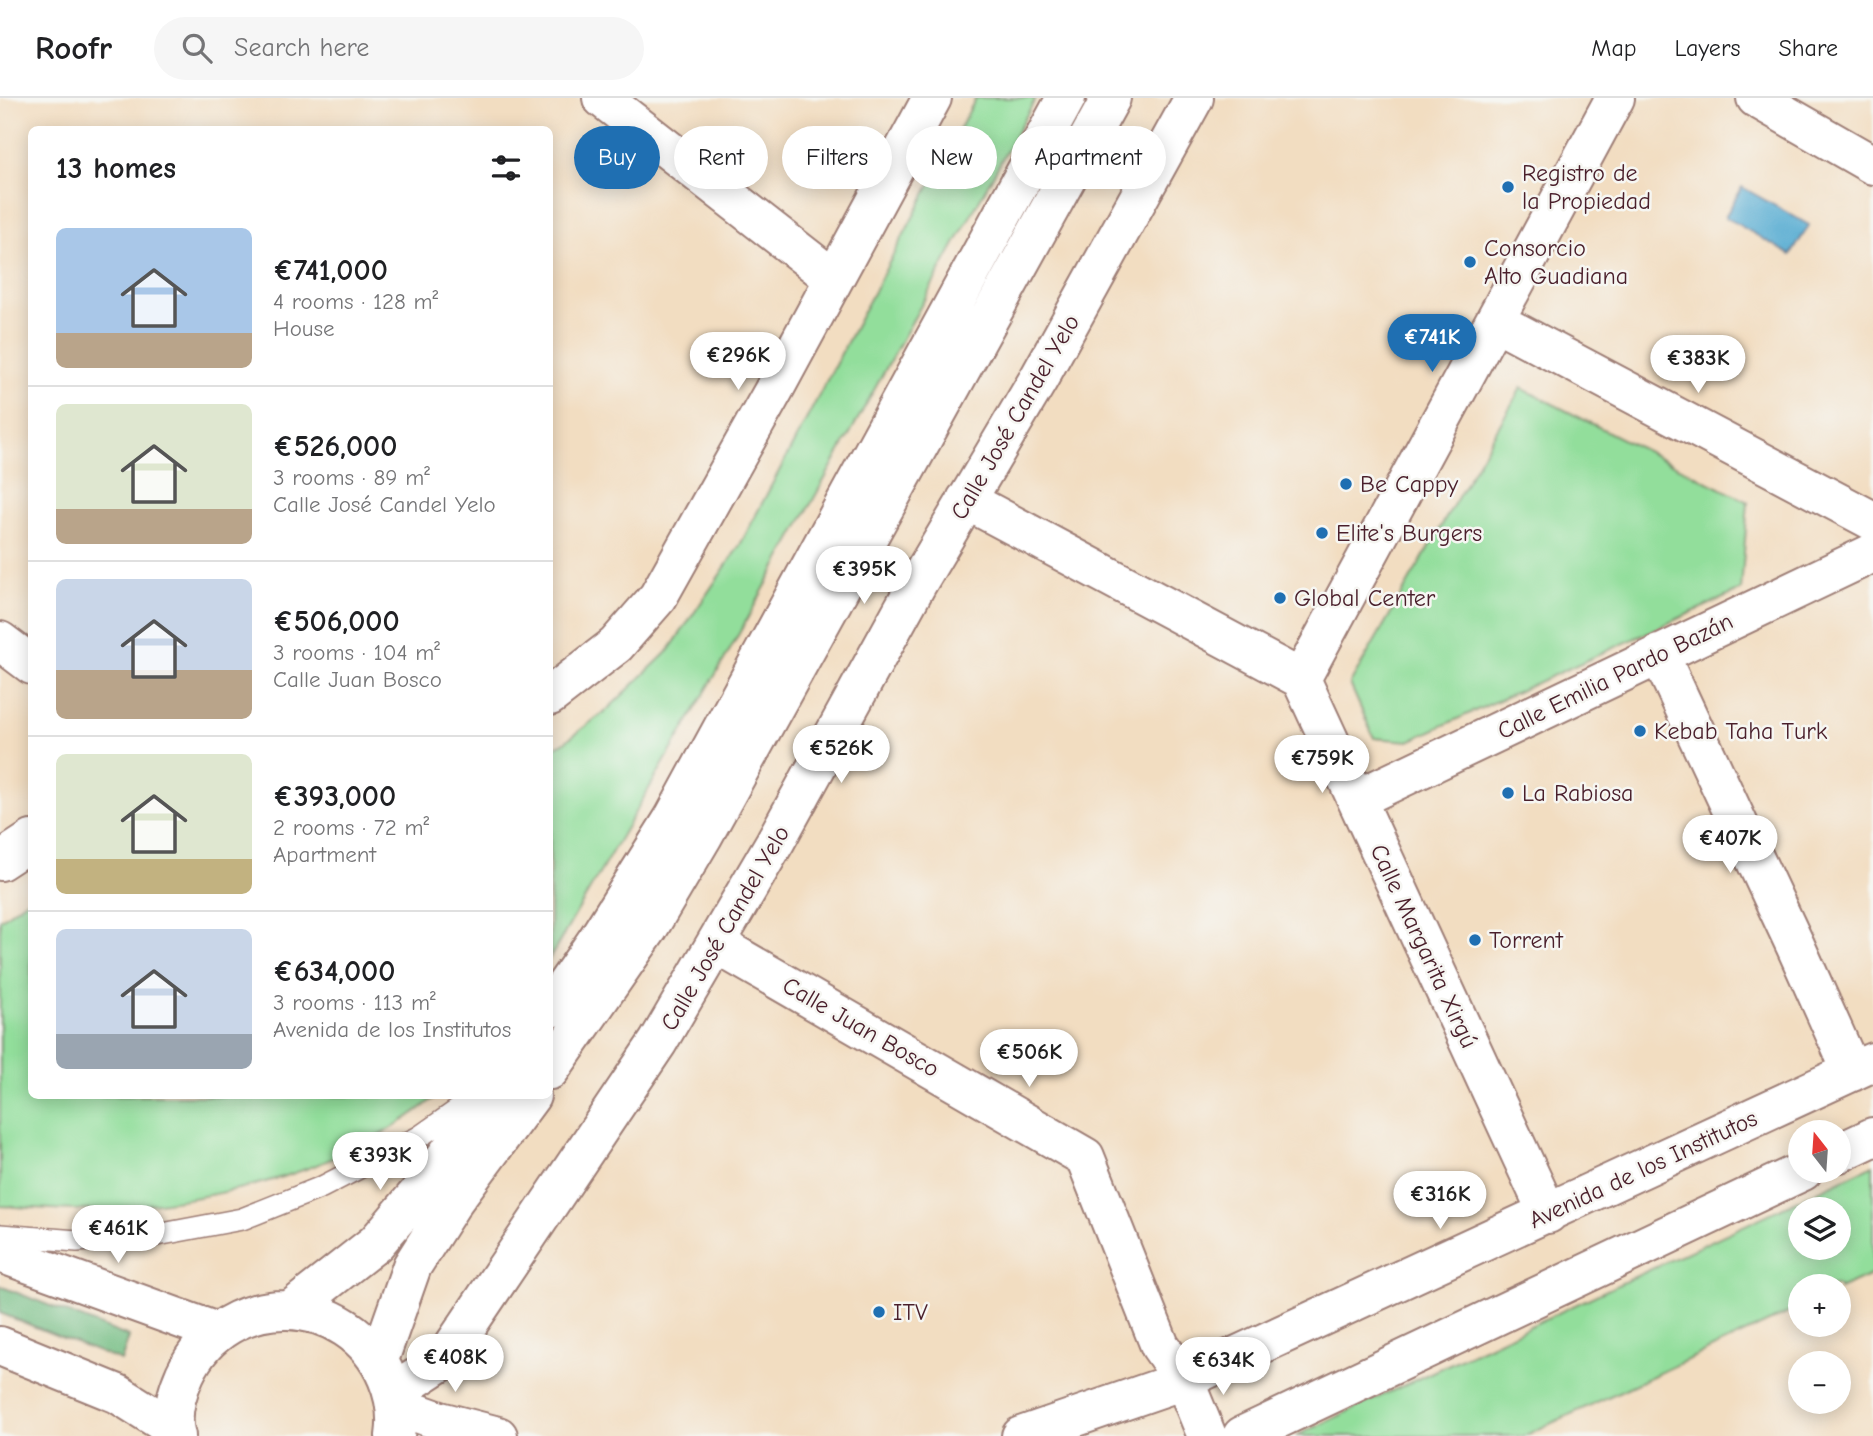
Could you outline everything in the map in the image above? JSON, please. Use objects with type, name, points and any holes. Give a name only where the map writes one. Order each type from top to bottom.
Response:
[{"type":"street","points":[[602,98],[834,279]]},
{"type":"street","points":[[553,694],[617,645],[658,597],[932,98]]},
{"type":"street","points":[[553,1004],[597,940],[673,819],[1066,98]]},
{"type":"street","points":[[553,1066],[648,929],[704,836],[1111,98]]},
{"type":"street","name":"Calle José Candel Yelo","points":[[391,1398],[444,1360],[658,1042],[775,842],[917,584],[1038,380],[1194,98]]},
{"type":"street","points":[[966,500],[1301,679],[1615,98]]},
{"type":"street","points":[[1756,98],[1873,165]]},
{"type":"street","points":[[1495,321],[1873,521]]},
{"type":"street","name":"Calle Emilia Pardo Bazán","points":[[1357,799],[1873,553]]},
{"type":"street","points":[[0,641],[28,662]]},
{"type":"street","points":[[1659,654],[1796,944],[1862,1067]]},
{"type":"street","name":"Calle Margarita Xirgú","points":[[1301,679],[1548,1214]]},
{"type":"street","points":[[0,861],[28,842]]},
{"type":"street","name":"Calle Juan Bosco","points":[[716,944],[1085,1157],[1160,1346],[1184,1380]]},
{"type":"street","name":"Avenida de los Institutos","points":[[1021,1436],[1184,1380],[1862,1067]]},
{"type":"street","points":[[292,1309],[376,1243],[427,1184],[487,1099]]},
{"type":"street","points":[[391,1398],[412,1266],[454,1200],[529,1099]]},
{"type":"street","points":[[1852,1147],[1873,1137]]},
{"type":"street","points":[[1242,1436],[1788,1178]]},
{"type":"street","points":[[0,1253],[217,1332]]},
{"type":"street","points":[[175,1433],[177,1392],[192,1359],[217,1332],[253,1313],[292,1309],[326,1316],[356,1334],[391,1398],[440,1421],[498,1436]]},
{"type":"street","points":[[0,1346],[118,1394],[175,1433]]},
{"type":"street","points":[[1184,1380],[1207,1436]]},
{"type":"lane","points":[[0,1235],[77,1241],[157,1235],[242,1219],[322,1187],[419,1137],[473,1099]]},
{"type":"green space","points":[[976,98],[1036,98],[1020,126],[1011,126],[1011,143],[997,168],[997,126],[961,126]]},
{"type":"green space","points":[[928,189],[986,189],[731,648],[553,953],[553,748],[562,744],[608,709],[669,650],[740,545]]},
{"type":"green space","points":[[1521,388],[1748,502],[1741,590],[1409,741],[1374,738],[1350,684]]},
{"type":"green space","points":[[28,899],[28,1099],[433,1099],[406,1119],[340,1155],[270,1181],[234,1190],[106,1210],[0,1206],[0,920]]},
{"type":"green space","points":[[1873,1165],[1873,1274],[1851,1284],[1851,1274],[1788,1274],[1788,1313],[1524,1436],[1296,1436],[1788,1205],[1788,1260],[1851,1260],[1851,1197],[1805,1197],[1835,1183],[1852,1183],[1852,1175]]},
{"type":"green space","points":[[0,1286],[129,1337],[121,1361],[0,1313]]},
{"type":"water","points":[[1742,187],[1809,225],[1791,255],[1725,217]]},
{"type":"place","name":"Registro de la Propiedad","points":[[1508,187]]},
{"type":"place","name":"Consorcio Alto Guadiana","points":[[1470,262]]},
{"type":"place","name":"Be Cappy","points":[[1346,484]]},
{"type":"place","name":"Elite's Burgers","points":[[1322,533]]},
{"type":"place","name":"Global Center","points":[[1280,598]]},
{"type":"place","name":"Kebab Taha Turk","points":[[1640,731]]},
{"type":"place","name":"La Rabiosa","points":[[1508,793]]},
{"type":"place","name":"Torrent","points":[[1475,940]]},
{"type":"place","name":"ITV","points":[[879,1312]]}]
